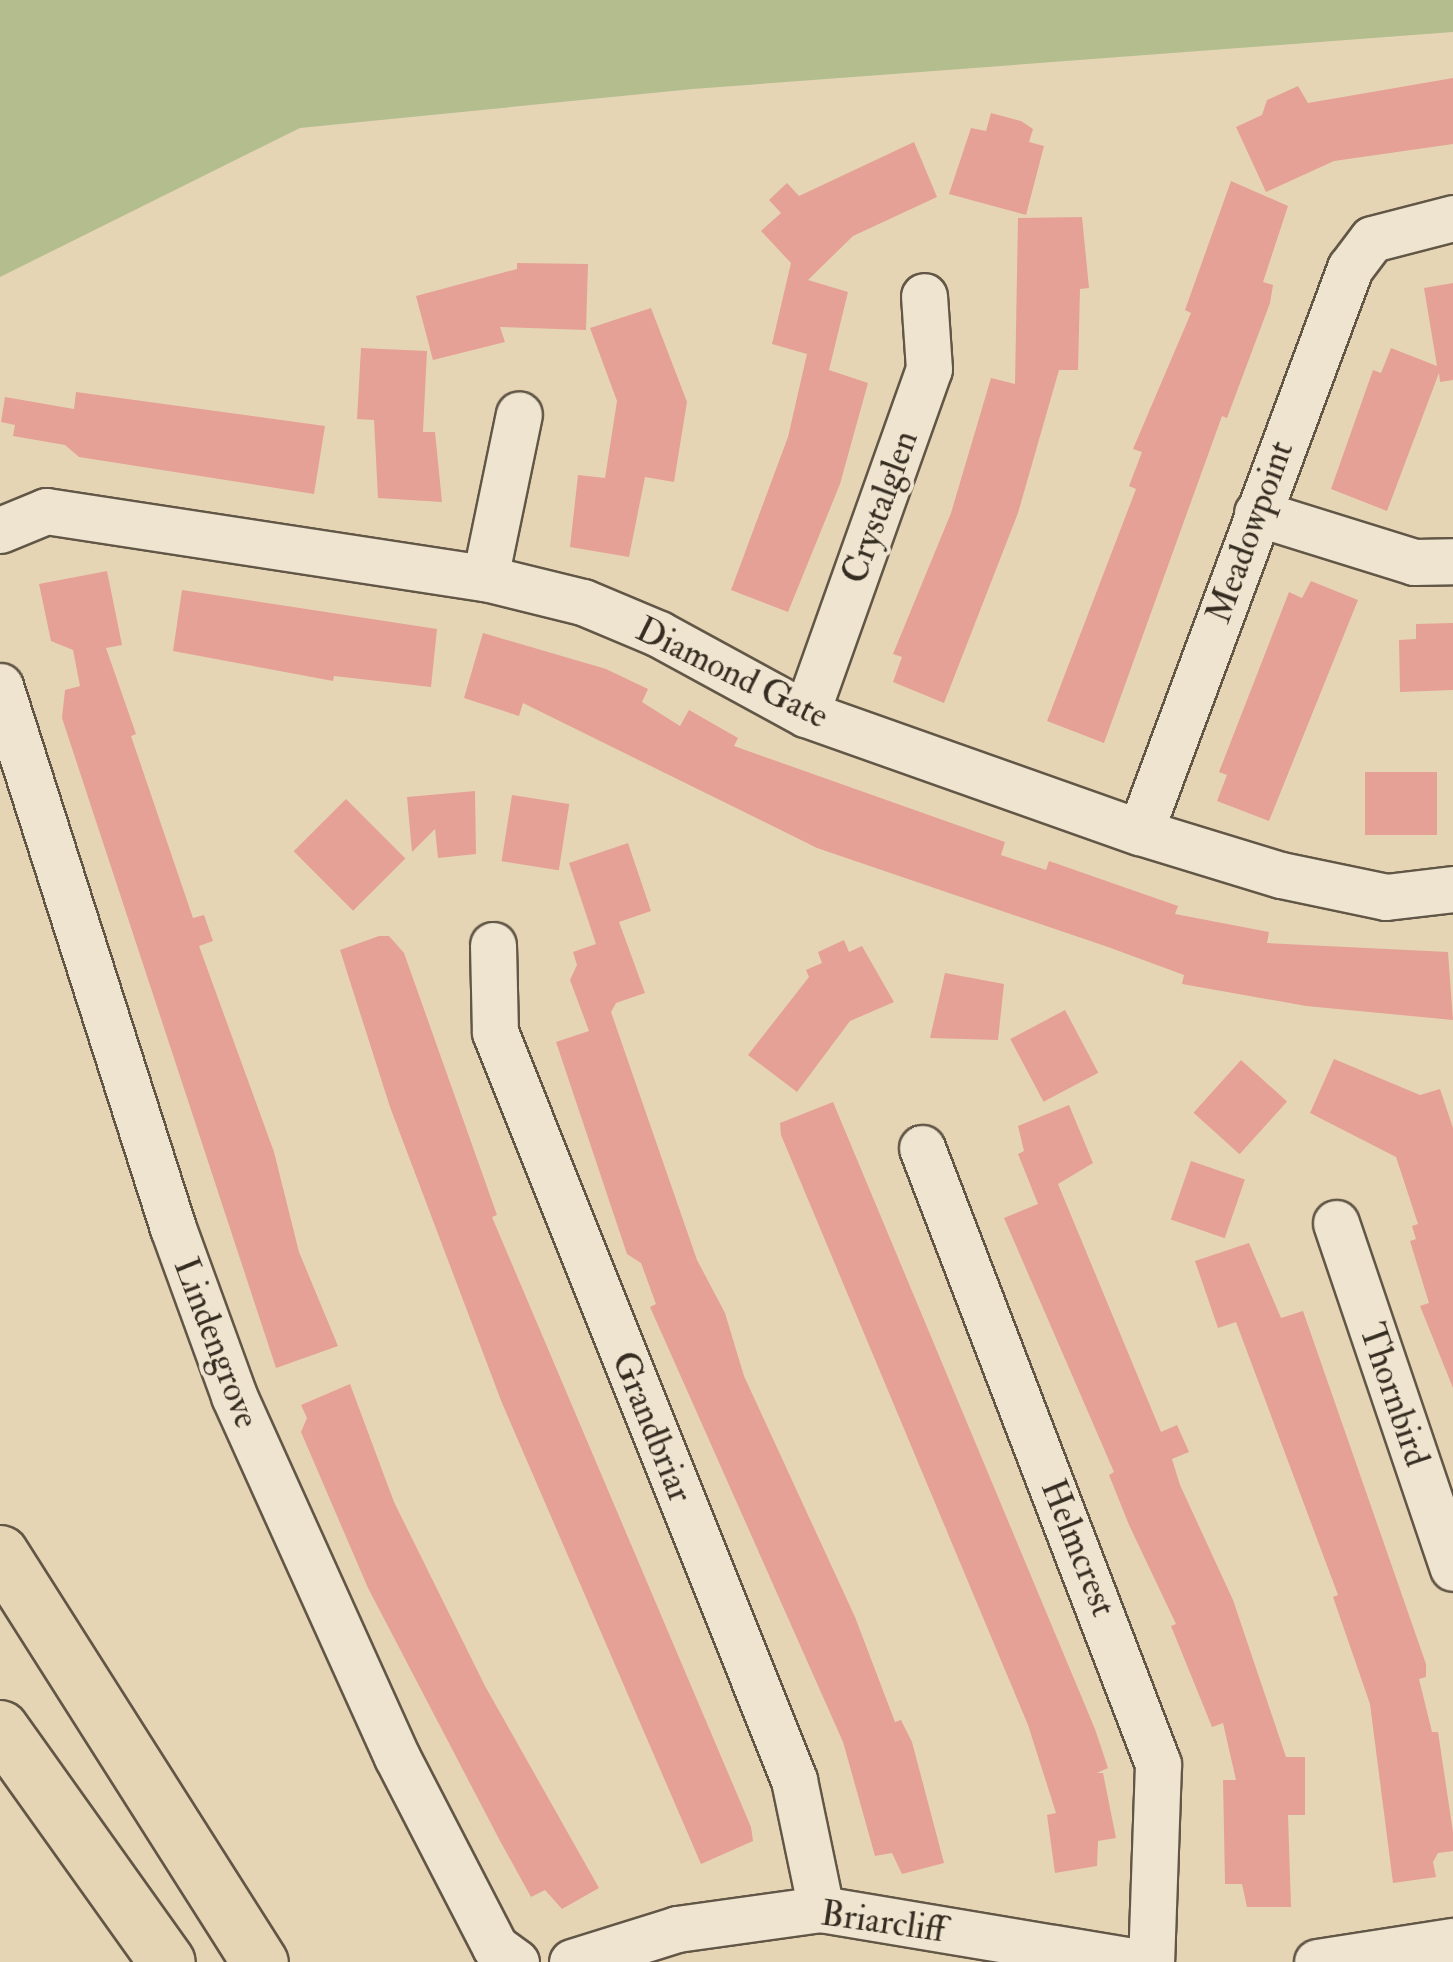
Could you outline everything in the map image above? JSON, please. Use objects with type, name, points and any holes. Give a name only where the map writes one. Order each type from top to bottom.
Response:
[{"type":"highway","points":[[0,1554],[260,1962]]},
{"type":"highway","points":[[0,1728],[167,1962]]},
{"type":"street","name":"Meadowpoint","points":[[1140,832],[1350,268],[1372,239],[1453,218]]},
{"type":"street","name":"Crystalglen","points":[[806,714],[929,369],[924,296]]},
{"type":"street","points":[[485,578],[520,414]]},
{"type":"street","name":"Diamond Gate","points":[[0,530],[46,511],[485,578],[583,602],[628,621],[806,714],[1140,832],[1281,875],[1386,897],[1453,889]]},
{"type":"street","points":[[1257,513],[1414,562],[1453,562]]},
{"type":"street","name":"Lindengrove","points":[[0,686],[173,1228],[234,1396],[397,1757],[495,1948],[516,1962]]},
{"type":"street","name":"Grandbriar","points":[[493,945],[494,1032],[794,1780],[821,1908]]},
{"type":"street","name":"Helmcrest","points":[[922,1148],[1158,1764],[1151,1962]]},
{"type":"street","name":"Thornbird","points":[[1336,1222],[1453,1568]]},
{"type":"street","name":"Briarcliff","points":[[572,1962],[678,1929],[821,1908],[1137,1962]]},
{"type":"street","points":[[1317,1962],[1453,1941]]},
{"type":"green space","points":[[0,0],[1453,0],[1453,32],[693,89],[300,128],[0,277]]},
{"type":"building","points":[[1453,78],[1453,144],[1334,161],[1266,192],[1236,127],[1262,115],[1267,100],[1298,86],[1308,103]]},
{"type":"building","points":[[991,113],[1021,121],[1033,129],[1029,142],[1044,146],[1026,215],[949,194],[971,128],[986,131]]},
{"type":"building","points":[[914,142],[937,197],[853,236],[808,280],[848,292],[829,370],[868,383],[840,484],[788,612],[731,590],[788,437],[807,354],[772,344],[791,263],[761,231],[781,213],[769,200],[787,183],[799,196]]},
{"type":"building","points":[[1231,181],[1288,206],[1263,282],[1273,285],[1270,303],[1227,418],[1222,416],[1104,743],[1047,721],[1136,489],[1129,486],[1142,452],[1133,449],[1191,313],[1185,310]]},
{"type":"building","points":[[1082,217],[1089,288],[1080,289],[1078,370],[1059,370],[1018,513],[944,703],[893,682],[902,657],[893,654],[951,513],[991,378],[1015,384],[1018,218]]},
{"type":"building","points":[[517,263],[588,264],[586,330],[500,327],[505,342],[433,360],[416,296],[517,269]]},
{"type":"building","points":[[1453,283],[1453,380],[1440,382],[1439,373],[1387,511],[1331,489],[1373,370],[1381,373],[1391,348],[1437,366],[1424,288]]},
{"type":"building","points":[[651,308],[687,402],[674,482],[645,477],[629,557],[570,547],[578,475],[605,478],[617,401],[590,328]]},
{"type":"building","points":[[361,348],[427,351],[423,432],[435,432],[442,502],[378,498],[374,420],[357,419]]},
{"type":"building","points":[[76,392],[325,426],[314,494],[79,457],[65,445],[13,436],[15,425],[1,422],[5,397],[74,409]]},
{"type":"building","points":[[107,571],[122,645],[106,648],[136,734],[131,736],[193,918],[204,915],[213,941],[199,946],[274,1152],[299,1252],[338,1346],[276,1368],[62,718],[65,690],[80,686],[73,650],[51,641],[39,584]]},
{"type":"building","points":[[1311,581],[1358,600],[1269,821],[1217,801],[1227,775],[1219,772],[1289,592],[1302,598]]},
{"type":"building","points":[[182,590],[437,629],[431,687],[334,676],[333,681],[173,651]]},
{"type":"building","points":[[1453,623],[1453,690],[1400,692],[1399,640],[1416,639],[1416,624]]},
{"type":"building","points":[[483,633],[606,669],[648,689],[642,702],[680,726],[689,710],[738,738],[734,746],[1005,842],[1001,855],[1046,870],[1049,861],[1178,906],[1175,914],[1269,932],[1267,943],[1448,952],[1453,1020],[1306,1006],[1182,984],[1184,975],[817,848],[523,703],[519,716],[464,698]]},
{"type":"building","points":[[1365,772],[1437,772],[1437,835],[1365,835]]},
{"type":"building","points":[[475,791],[476,854],[438,858],[435,829],[412,852],[407,797]]},
{"type":"building","points":[[512,795],[569,804],[559,870],[502,861]]},
{"type":"building","points":[[346,799],[405,858],[353,911],[294,851]]},
{"type":"building","points":[[628,843],[651,911],[619,922],[645,993],[616,1003],[611,1012],[697,1260],[725,1313],[744,1376],[855,1617],[895,1722],[901,1720],[912,1742],[944,1863],[902,1874],[892,1853],[875,1856],[843,1742],[650,1307],[656,1304],[641,1263],[627,1254],[556,1042],[589,1031],[570,980],[577,965],[573,952],[596,944],[569,863]]},
{"type":"building","points":[[389,936],[404,953],[497,1215],[492,1217],[751,1827],[753,1841],[701,1864],[502,1403],[390,1107],[340,950]]},
{"type":"building","points":[[844,940],[849,952],[862,946],[894,1002],[850,1021],[797,1092],[748,1055],[809,977],[806,970],[822,963],[818,952]]},
{"type":"building","points":[[945,973],[1004,984],[998,1040],[930,1038]]},
{"type":"building","points":[[1065,1010],[1098,1073],[1044,1102],[1010,1039]]},
{"type":"building","points":[[1334,1059],[1420,1095],[1440,1089],[1453,1128],[1453,1388],[1420,1306],[1429,1303],[1410,1241],[1416,1239],[1412,1226],[1418,1224],[1396,1157],[1310,1113]]},
{"type":"building","points":[[1241,1060],[1287,1101],[1240,1154],[1193,1113]]},
{"type":"building","points":[[833,1102],[1095,1729],[1108,1768],[1097,1773],[1103,1773],[1116,1838],[1098,1841],[1097,1866],[1055,1873],[1047,1815],[1056,1813],[1028,1725],[781,1135],[780,1123]]},
{"type":"building","points":[[1069,1105],[1093,1163],[1058,1184],[1161,1432],[1177,1425],[1189,1452],[1172,1459],[1180,1485],[1233,1600],[1286,1757],[1305,1757],[1305,1815],[1288,1815],[1291,1907],[1247,1907],[1242,1884],[1225,1884],[1223,1780],[1236,1780],[1223,1723],[1212,1727],[1171,1626],[1176,1624],[1109,1475],[1114,1472],[1004,1218],[1038,1204],[1018,1154],[1024,1151],[1018,1126]]},
{"type":"building","points":[[1191,1161],[1245,1180],[1225,1238],[1171,1220]]},
{"type":"building","points":[[1249,1243],[1281,1318],[1303,1311],[1426,1664],[1426,1677],[1419,1679],[1432,1732],[1438,1732],[1453,1832],[1453,1851],[1438,1853],[1433,1862],[1436,1877],[1393,1883],[1370,1704],[1333,1597],[1338,1595],[1236,1322],[1218,1328],[1195,1261]]},
{"type":"building","points":[[350,1384],[394,1502],[485,1686],[599,1888],[562,1909],[545,1890],[531,1897],[499,1839],[368,1588],[301,1432],[307,1418],[301,1405]]}]
